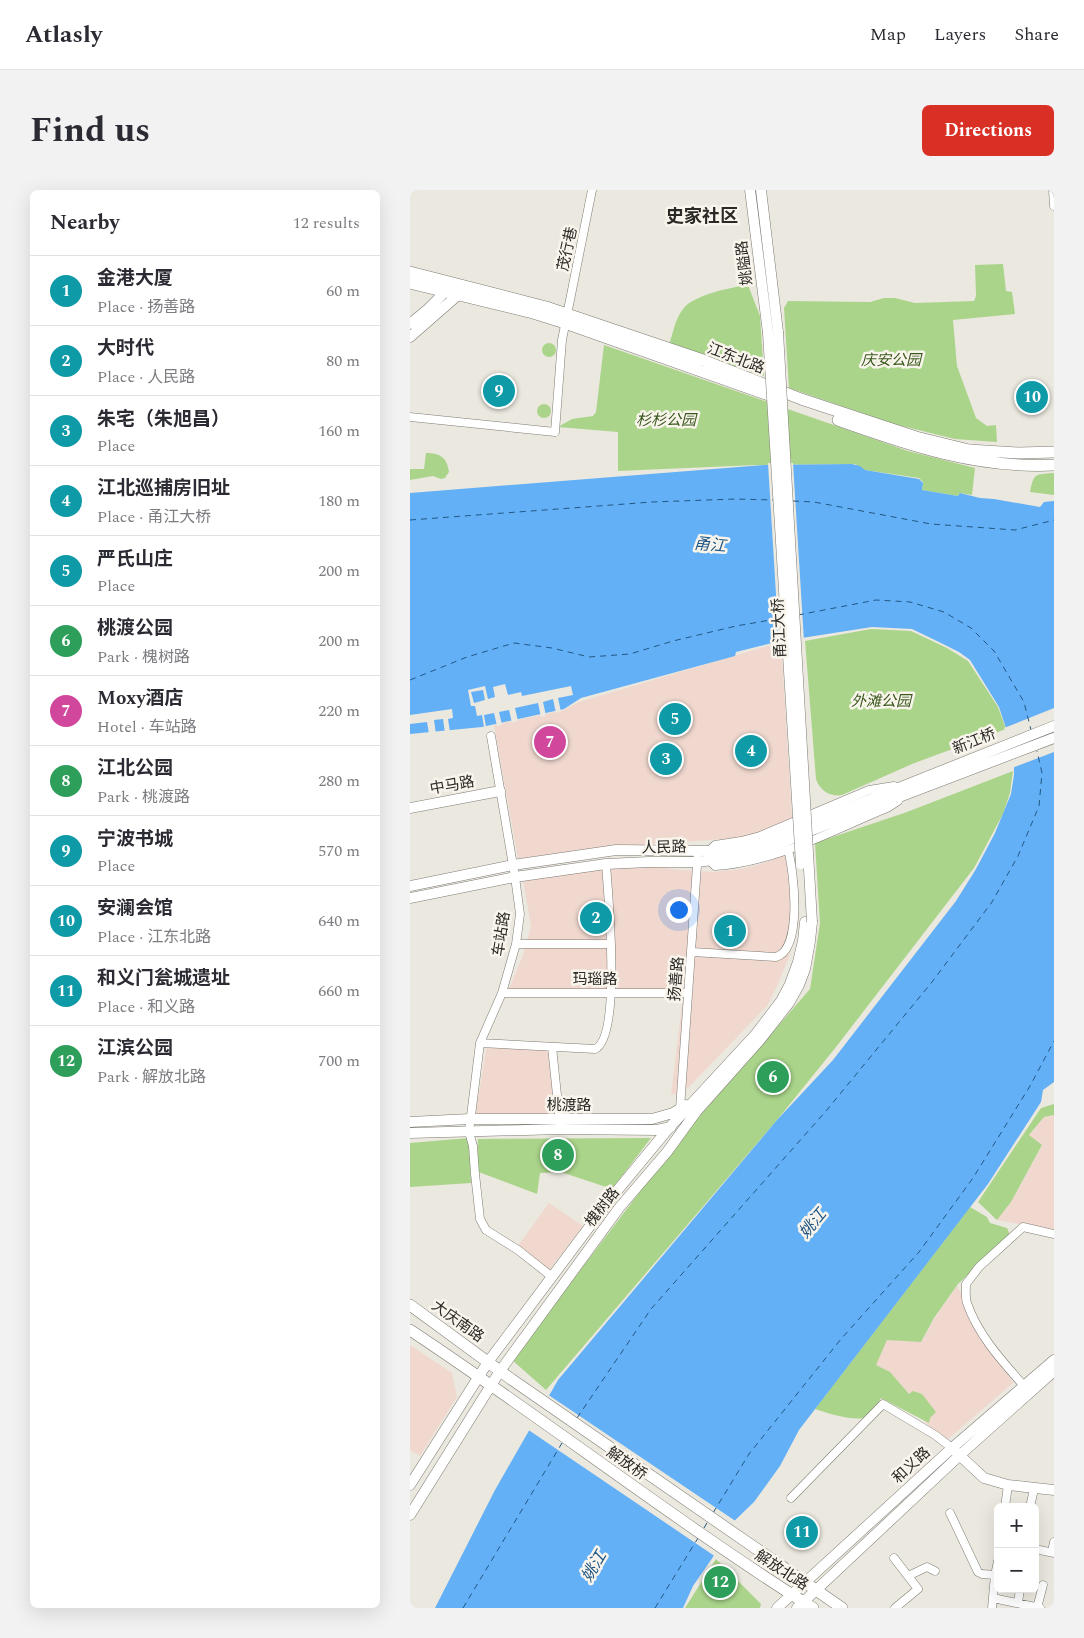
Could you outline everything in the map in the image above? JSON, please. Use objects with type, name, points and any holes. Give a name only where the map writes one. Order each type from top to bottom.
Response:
[{"type":"main road","name":"姚隘路","points":[[750,190],[773,333]]},
{"type":"main road","name":"姚隘路","points":[[761,190],[773,333]]},
{"type":"main road","name":"江东北路","points":[[410,272],[546,307],[566,319],[886,436],[945,454],[1004,464],[1054,465]]},
{"type":"main road","name":"江东北路","points":[[410,283],[566,319],[703,360],[800,399],[916,438],[970,450],[1019,453],[1054,452]]},
{"type":"main road","points":[[410,324],[445,292]]},
{"type":"main road","points":[[410,337],[458,294]]},
{"type":"main road","name":"甬江大桥","points":[[773,333],[808,922]]},
{"type":"main road","name":"新江桥","points":[[907,789],[1054,726]]},
{"type":"main road","name":"新江桥","points":[[907,789],[1054,738]]},
{"type":"main road","name":"人民路","points":[[410,898],[515,877],[606,864],[649,862],[763,851],[907,789]]},
{"type":"main road","name":"中马路","points":[[410,808],[500,791]]},
{"type":"main road","name":"人民路","points":[[410,886],[513,865],[616,850],[697,857]]},
{"type":"main road","name":"槐树路","points":[[410,1485],[488,1362],[551,1276],[611,1198],[669,1128],[715,1080],[781,1001],[798,962],[808,922]]},
{"type":"main road","name":"槐树路","points":[[410,1515],[500,1371],[619,1208],[667,1152],[696,1112],[760,1040],[789,1002],[799,985],[804,969],[810,941],[808,922]]},
{"type":"main road","name":"桃渡路","points":[[410,1133],[469,1132],[560,1124],[652,1119],[680,1110],[715,1080]]},
{"type":"main road","name":"桃渡路","points":[[410,1122],[470,1119],[657,1130],[669,1128],[696,1112]]},
{"type":"main road","name":"大庆南路","points":[[410,1305],[500,1371]]},
{"type":"main road","points":[[410,1330],[479,1376]]},
{"type":"main road","name":"和义路","points":[[777,1608],[952,1448],[1054,1360]]},
{"type":"main road","name":"解放桥","points":[[500,1371],[745,1541]]},
{"type":"main road","name":"和义路","points":[[805,1606],[816,1590],[960,1455],[1054,1372]]},
{"type":"main road","name":"解放桥","points":[[479,1376],[734,1558]]},
{"type":"main road","points":[[952,1448],[984,1478],[1008,1485],[1054,1490]]},
{"type":"main road","name":"解放北路","points":[[745,1541],[842,1608]]},
{"type":"main road","name":"解放北路","points":[[734,1558],[792,1595],[805,1606]]},
{"type":"street","name":"茂行巷","points":[[410,417],[555,432],[562,340],[592,190]]},
{"type":"street","points":[[1053,190],[1054,206]]},
{"type":"street","name":"车站路","points":[[491,736],[520,914],[516,944],[502,993],[480,1043],[469,1132],[473,1146],[474,1174],[480,1219],[486,1230],[518,1250],[551,1276]]},
{"type":"street","points":[[907,789],[889,807],[788,850],[729,865],[715,866],[710,856],[715,845],[741,842],[760,836],[869,790],[907,789]]},
{"type":"street","points":[[692,952],[776,958],[781,956],[790,942],[794,927],[794,894],[788,850]]},
{"type":"street","name":"扬善路","points":[[680,1110],[697,857]]},
{"type":"street","points":[[480,1043],[596,1049],[601,1046],[607,1031],[612,993],[606,864]]},
{"type":"street","points":[[516,944],[611,944]]},
{"type":"street","name":"玛瑙路","points":[[502,993],[688,993]]},
{"type":"street","points":[[552,1047],[560,1124]]},
{"type":"street","points":[[1024,1386],[995,1352],[978,1325],[967,1302],[966,1284],[979,1267],[1023,1227],[1054,1234]]},
{"type":"street","points":[[792,1498],[883,1404],[935,1435],[952,1448]]},
{"type":"street","points":[[1006,1503],[1008,1485]]},
{"type":"street","points":[[1031,1503],[1034,1489]]},
{"type":"street","points":[[950,1513],[978,1572],[994,1575]]},
{"type":"street","points":[[1039,1550],[1053,1553],[1054,1542]]},
{"type":"street","points":[[894,1558],[918,1589],[895,1608]]},
{"type":"street","points":[[908,1576],[927,1567],[935,1571]]},
{"type":"street","points":[[993,1598],[1039,1608],[1042,1585]]},
{"type":"street","points":[[992,1608],[994,1586]]},
{"type":"street","points":[[1018,1603],[1019,1593]]},
{"type":"shaded area","points":[[781,642],[792,818],[757,833],[739,838],[611,847],[518,859],[494,725],[564,710],[579,702]]},
{"type":"shaded area","points":[[791,853],[796,927],[789,957],[777,986],[767,1006],[684,1092],[671,1095],[684,989],[509,989],[523,955],[531,927],[523,879],[642,865],[713,872],[758,865]]},
{"type":"shaded area","points":[[487,1046],[551,1048],[557,1114],[475,1115]]},
{"type":"shaded area","points":[[1054,1115],[1054,1230],[997,1220],[1011,1202],[1042,1146],[1029,1136],[1044,1117]]},
{"type":"shaded area","points":[[549,1203],[583,1226],[549,1270],[517,1247]]},
{"type":"shaded area","points":[[957,1286],[1013,1383],[948,1439],[930,1427],[872,1368],[882,1334],[923,1339],[934,1319]]},
{"type":"shaded area","points":[[410,1345],[452,1373],[457,1397],[420,1456],[410,1450]]},
{"type":"green space","name":"庆安公园","points":[[1003,264],[1006,291],[1012,292],[1015,314],[953,320],[957,366],[976,418],[987,426],[996,425],[997,442],[955,439],[894,424],[789,388],[784,308],[788,301],[870,302],[884,298],[895,298],[915,303],[974,301],[976,296],[975,265]]},
{"type":"green space","points":[[748,285],[760,316],[764,376],[669,345],[678,317],[688,304],[713,292]]},
{"type":"green space","points":[[549,343],[554,345],[556,350],[554,355],[549,357],[544,355],[542,350],[544,345]]},
{"type":"green space","name":"杉杉公园","points":[[604,345],[908,451],[975,468],[972,495],[960,493],[958,496],[922,490],[923,482],[919,478],[865,470],[855,464],[756,465],[618,471],[618,432],[558,427],[572,419],[593,416],[596,412]]},
{"type":"green space","points":[[544,404],[549,406],[551,411],[549,416],[544,418],[539,416],[537,411],[539,406]]},
{"type":"green space","points":[[426,453],[439,455],[445,459],[449,472],[445,478],[441,479],[433,476],[410,480],[410,469],[424,469]]},
{"type":"green space","points":[[1054,473],[1054,495],[1030,492],[1036,476]]},
{"type":"green space","name":"外滩公园","points":[[871,629],[911,631],[947,648],[968,661],[998,707],[1006,729],[912,764],[842,795],[833,795],[823,790],[816,779],[805,641]]},
{"type":"green space","points":[[1013,771],[1010,793],[1003,814],[974,868],[836,1047],[777,1120],[546,1390],[512,1360],[680,1139],[810,989],[820,923],[815,843],[907,812]]},
{"type":"green space","points":[[1054,1104],[1054,1115],[1044,1117],[1029,1135],[1042,1145],[1011,1202],[997,1220],[978,1202],[1041,1108]]},
{"type":"green space","points":[[469,1138],[471,1183],[410,1187],[410,1143]]},
{"type":"green space","points":[[651,1138],[612,1189],[561,1172],[540,1173],[537,1194],[476,1171],[478,1139]]},
{"type":"green space","points":[[970,1207],[987,1217],[990,1223],[1007,1228],[1010,1235],[958,1284],[934,1318],[921,1342],[887,1340],[876,1365],[890,1372],[909,1394],[913,1391],[922,1394],[936,1412],[930,1418],[929,1423],[881,1398],[871,1414],[861,1418],[841,1416],[815,1409]]},
{"type":"green space","points":[[716,1559],[761,1604],[760,1608],[685,1608]]},
{"type":"water","points":[[852,464],[860,466],[865,470],[919,479],[923,483],[922,490],[958,496],[960,493],[1040,507],[1044,502],[1054,501],[1054,1082],[1043,1090],[1041,1102],[988,1184],[799,1430],[780,1466],[754,1502],[727,1528],[713,1557],[693,1586],[683,1608],[435,1608],[495,1490],[558,1380],[777,1120],[833,1060],[956,901],[995,833],[1011,794],[1014,775],[1014,752],[999,707],[970,660],[959,652],[912,629],[872,627],[776,642],[736,652],[735,656],[581,698],[564,709],[482,727],[410,734],[410,493],[764,465]]},
{"type":"pier","points":[[768,463],[793,463],[804,641],[779,644]]},
{"type":"pier","points":[[505,684],[508,695],[521,692],[522,696],[571,686],[573,695],[558,698],[561,712],[556,713],[553,699],[543,702],[546,716],[541,717],[538,703],[515,708],[518,721],[512,723],[509,710],[499,712],[502,725],[497,726],[494,713],[484,715],[486,727],[484,727],[482,715],[477,716],[475,706],[471,706],[468,690],[485,686],[488,699],[495,697],[493,687]],"holes":[[[483,690],[485,700],[474,703],[471,692]]]},
{"type":"pier","points":[[1054,708],[1054,752],[1012,768],[1012,752],[1004,728]]},
{"type":"pier","points":[[452,709],[453,718],[448,719],[450,732],[445,733],[443,719],[434,720],[436,734],[429,734],[427,722],[410,724],[410,715]]},
{"type":"pier","points":[[547,1394],[737,1522],[729,1530],[716,1557],[527,1429]]},
{"type":"ferry route","points":[[410,520],[652,502],[736,499],[774,500]]},
{"type":"ferry route","points":[[793,501],[814,502],[931,524],[1015,530],[1054,520]]},
{"type":"ferry route","points":[[798,615],[876,600],[910,602],[944,612],[971,628],[994,651],[1024,702],[1031,730]]},
{"type":"ferry route","points":[[410,680],[467,657],[514,643],[552,648],[589,657],[630,654],[673,641],[736,626],[782,618]]},
{"type":"ferry route","points":[[577,1418],[651,1309],[826,1111],[932,982],[992,902],[1018,856],[1039,806],[1042,773],[1037,751]]},
{"type":"ferry route","points":[[713,1513],[749,1454],[841,1339],[919,1252],[973,1178],[1030,1086],[1054,1041]]},
{"type":"ferry route","points":[[463,1608],[562,1443]]},
{"type":"ferry route","points":[[704,1528],[708,1521]]},
{"type":"ferry route","points":[[655,1608],[698,1538]]},
{"type":"place","name":"宁波书城","points":[[499,391]]},
{"type":"place","name":"安澜会馆","points":[[1032,397]]},
{"type":"place","name":"严氏山庄","points":[[675,719]]},
{"type":"place","name":"Moxy酒店","points":[[550,742]]},
{"type":"place","name":"江北巡捕房旧址","points":[[751,751]]},
{"type":"place","name":"朱宅（朱旭昌）","points":[[666,759]]},
{"type":"place","name":"大时代","points":[[596,918]]},
{"type":"place","name":"金港大厦","points":[[730,931]]},
{"type":"place","name":"桃渡公园","points":[[773,1077]]},
{"type":"place","name":"江北公园","points":[[558,1155]]},
{"type":"place","name":"和义门瓮城遗址","points":[[802,1532]]},
{"type":"place","name":"江滨公园","points":[[720,1582]]},
{"type":"district","name":"史家社区","points":[[702,216]]},
{"type":"water label","name":"甬江","points":[[710,544]]},
{"type":"water label","name":"姚江","points":[[812,1223]]},
{"type":"water label","name":"姚江","points":[[593,1566]]}]
